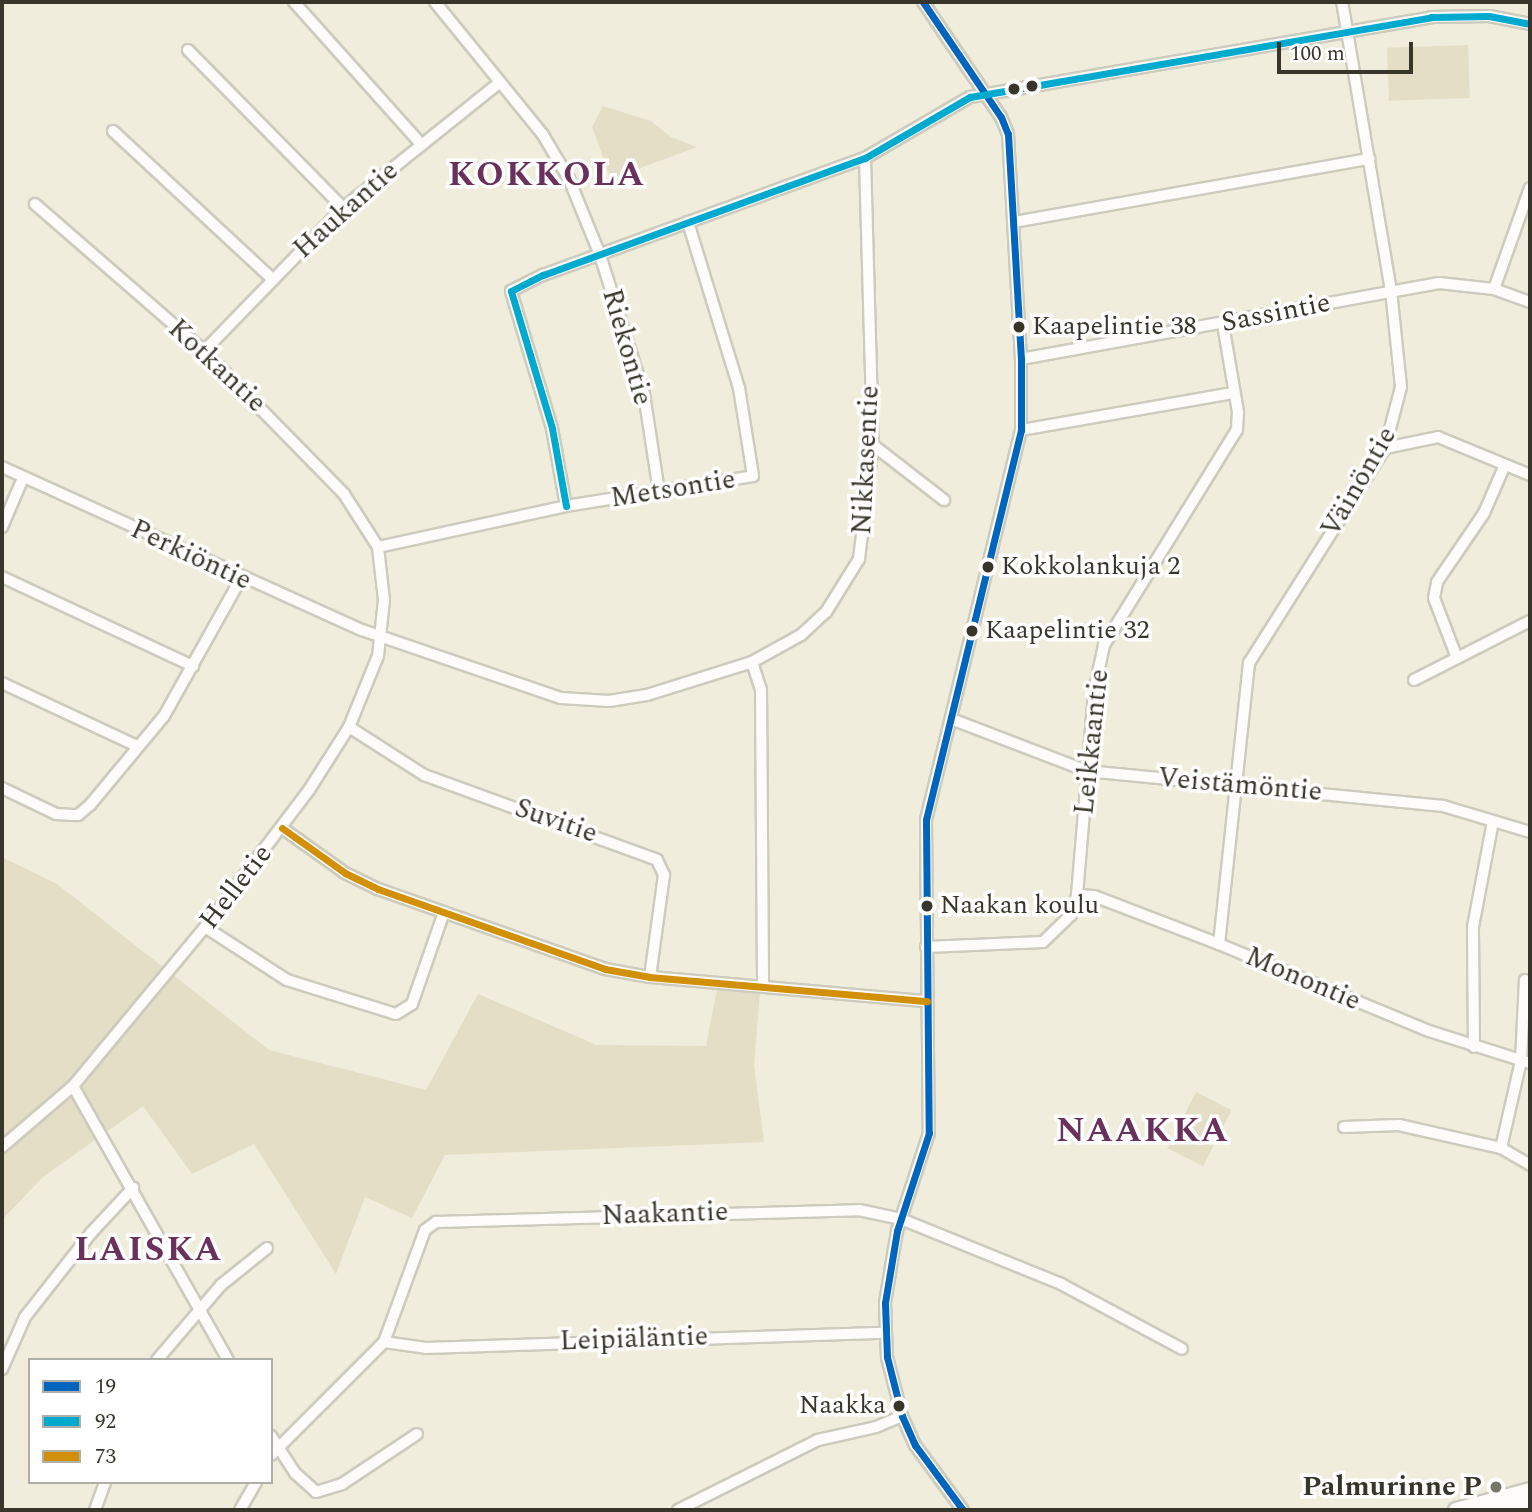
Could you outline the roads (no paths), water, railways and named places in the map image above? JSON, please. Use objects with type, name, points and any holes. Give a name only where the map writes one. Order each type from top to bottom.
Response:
[{"type":"main road","points":[[1456,1510],[1530,1490]]},
{"type":"main road","points":[[1490,1510],[1530,1502]]},
{"type":"street","points":[[294,2],[421,143]]},
{"type":"street","name":"Riekontie","points":[[435,2],[543,135],[569,179],[600,255],[644,394],[659,492]]},
{"type":"street","points":[[923,2],[1008,134],[1021,359],[1021,429],[954,720],[925,830],[929,1133],[901,1219],[887,1275],[884,1333],[902,1416],[915,1446],[963,1510]]},
{"type":"street","name":"Väinöntie","points":[[1219,944],[1249,663],[1385,448],[1401,387],[1391,291],[1349,28],[1342,2]]},
{"type":"street","points":[[566,506],[552,428],[511,291],[600,255],[865,158],[970,97],[1349,28],[1469,16],[1530,24]]},
{"type":"street","points":[[188,50],[343,208]]},
{"type":"street","name":"Haukantie","points":[[204,351],[271,278],[343,208],[500,82]]},
{"type":"street","points":[[113,131],[271,278]]},
{"type":"street","name":"Nikkasentie","points":[[382,636],[534,690],[609,701],[647,695],[752,662],[801,635],[848,583],[865,534],[873,445],[865,158]]},
{"type":"street","points":[[1014,222],[1369,159]]},
{"type":"street","points":[[1494,289],[1530,188]]},
{"type":"street","name":"Kotkantie","points":[[35,204],[204,351],[344,494],[378,547]]},
{"type":"street","name":"Metsontie","points":[[378,547],[566,506],[752,476],[739,388],[688,222]]},
{"type":"street","name":"Sassintie","points":[[1021,359],[1223,324],[1439,282],[1494,289],[1530,302]]},
{"type":"street","name":"Leikkaantie","points":[[926,947],[1043,942],[1071,915],[1077,895],[1094,691],[1104,645],[1237,430],[1223,324]]},
{"type":"street","points":[[1021,429],[1234,393]]},
{"type":"street","points":[[1385,448],[1438,437],[1530,475]]},
{"type":"street","points":[[873,445],[944,500]]},
{"type":"street","points":[[1457,658],[1434,598],[1437,582],[1484,513],[1505,465]]},
{"type":"street","name":"Perkiöntie","points":[[2,467],[241,578],[382,636]]},
{"type":"street","points":[[2,527],[23,478]]},
{"type":"street","name":"Helletie","points":[[2,1147],[73,1086],[205,927],[282,828],[349,727],[382,636],[384,600],[378,547]]},
{"type":"street","points":[[2,577],[193,666]]},
{"type":"street","points":[[2,788],[56,814],[78,815],[164,716],[241,578]]},
{"type":"street","points":[[1414,680],[1530,621]]},
{"type":"street","points":[[752,662],[761,690],[763,986]]},
{"type":"street","points":[[2,683],[137,746]]},
{"type":"street","name":"Veistämöntie","points":[[954,720],[1087,771],[1443,806],[1530,832]]},
{"type":"street","name":"Suvitie","points":[[349,727],[424,775],[657,860],[664,875],[650,977]]},
{"type":"street","points":[[1474,1047],[1474,927],[1493,821]]},
{"type":"street","points":[[282,828],[345,873],[605,970],[650,977],[927,1001]]},
{"type":"street","name":"Monontie","points":[[1077,895],[1094,896],[1474,1047],[1526,1062]]},
{"type":"street","points":[[205,927],[287,979],[396,1014],[412,1004],[444,912]]},
{"type":"street","points":[[1501,1148],[1526,1062],[1525,980]]},
{"type":"street","points":[[73,1086],[227,1358]]},
{"type":"street","points":[[1344,1128],[1399,1125],[1501,1148],[1530,1165]]},
{"type":"street","points":[[2,1369],[25,1317],[133,1188]]},
{"type":"street","name":"Naakantie","points":[[384,1342],[429,1225],[787,1210],[859,1210],[901,1219],[1061,1284],[1182,1349]]},
{"type":"street","points":[[159,1358],[221,1285],[267,1248]]},
{"type":"street","name":"Leipiäläntie","points":[[384,1342],[426,1348],[857,1331],[884,1333]]},
{"type":"street","points":[[384,1342],[273,1446],[307,1486],[327,1492],[418,1434]]},
{"type":"street","points":[[678,1510],[818,1440],[902,1416]]},
{"type":"street","points":[[95,1510],[104,1484]]},
{"type":"street","points":[[240,1510],[255,1484]]},
{"type":"place","name":"Kaapelintie 38","points":[[1019,327]]},
{"type":"place","name":"Kokkolankuja 2","points":[[988,567]]},
{"type":"place","name":"Kaapelintie 32","points":[[972,631]]},
{"type":"place","name":"Naakan koulu","points":[[927,906]]},
{"type":"place","name":"Naakka","points":[[899,1406]]},
{"type":"place","name":"Palmurinne P","points":[[1496,1487]]},
{"type":"district","name":"KOKKOLA","points":[[547,175]]},
{"type":"district","name":"NAAKKA","points":[[1143,1131]]},
{"type":"district","name":"LAISKA","points":[[149,1250]]}]
